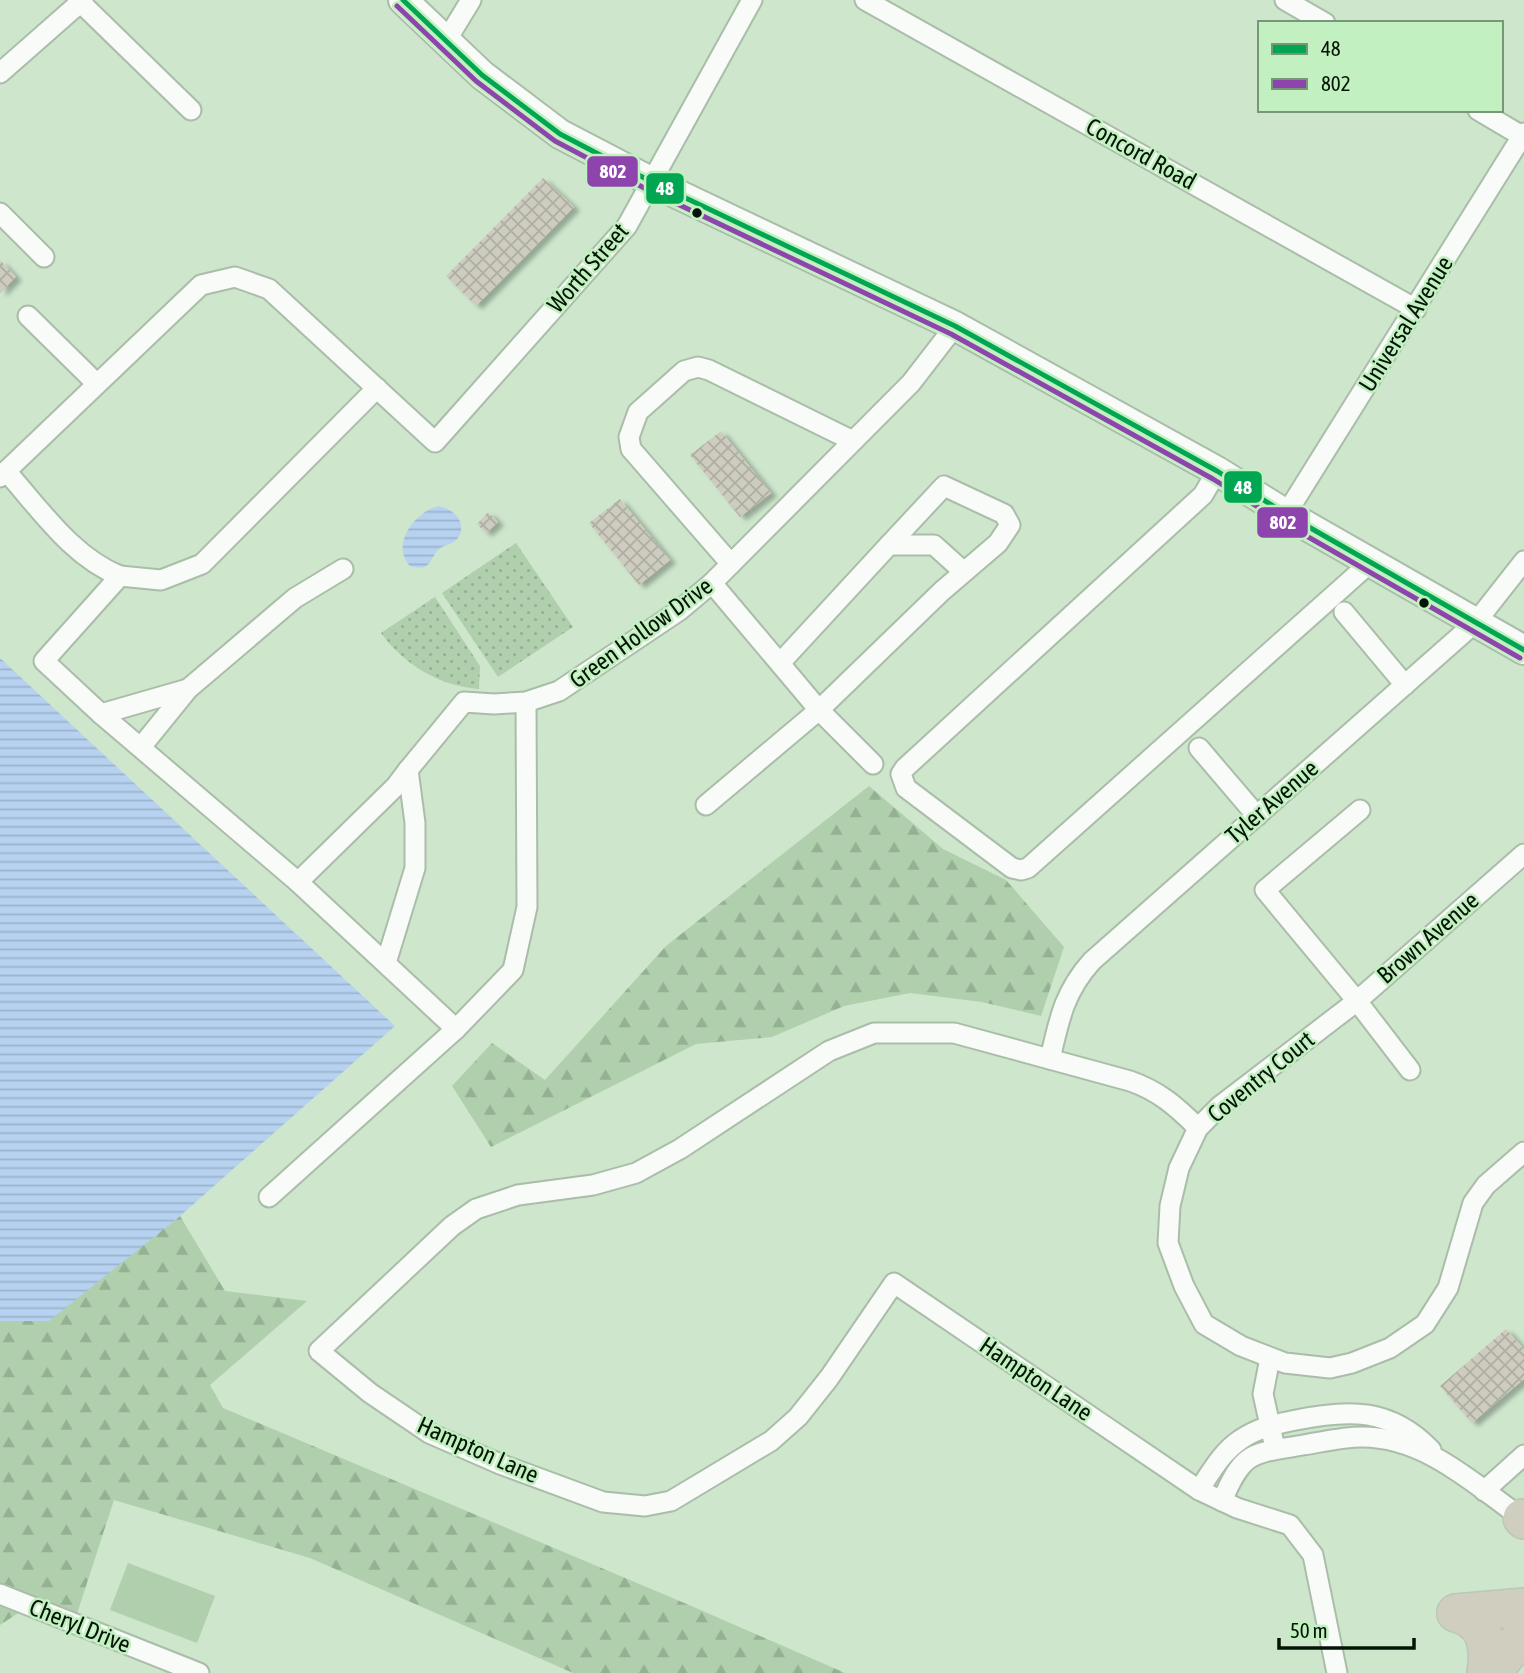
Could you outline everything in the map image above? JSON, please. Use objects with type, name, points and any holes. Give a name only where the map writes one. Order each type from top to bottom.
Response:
[{"type":"highway","points":[[1486,1673],[1488,1654],[1484,1635],[1476,1622],[1456,1614],[1524,1607]]},
{"type":"highway","points":[[1492,1673],[1524,1633]]},
{"type":"street","points":[[403,0],[482,75],[560,134],[652,182],[955,326],[1217,471],[1524,650]]},
{"type":"street","points":[[446,41],[471,0]]},
{"type":"street","name":"Worth Street","points":[[377,388],[435,442],[627,226],[752,0]]},
{"type":"street","name":"Concord Road","points":[[865,0],[1416,309]]},
{"type":"street","points":[[1285,0],[1322,21]]},
{"type":"street","points":[[0,73],[81,1],[191,110]]},
{"type":"street","points":[[1482,112],[1523,134]]},
{"type":"street","name":"Universal Avenue","points":[[1286,513],[1523,134]]},
{"type":"street","points":[[0,213],[44,257]]},
{"type":"street","points":[[235,277],[269,289],[377,388],[202,565],[161,580],[120,576],[101,568],[70,543],[3,474],[201,285],[235,277]]},
{"type":"street","points":[[28,316],[97,384]]},
{"type":"street","name":"Green Hollow Drive","points":[[408,770],[464,702],[526,702],[559,691],[680,610],[712,583],[911,383],[955,326]]},
{"type":"street","points":[[731,564],[631,449],[629,437],[638,412],[684,371],[698,367],[853,441]]},
{"type":"street","points":[[1217,471],[1203,495],[901,774],[906,788],[1012,868],[1021,870],[1028,867],[1371,562]]},
{"type":"street","points":[[706,805],[819,710],[998,543],[1010,525],[1004,514],[944,486],[781,662]]},
{"type":"street","points":[[889,544],[934,545],[964,572]]},
{"type":"street","name":"Tyler Avenue","points":[[1050,1059],[1066,998],[1083,971],[1476,622],[1524,561]]},
{"type":"street","points":[[141,747],[188,689],[295,598],[343,569]]},
{"type":"street","points":[[120,576],[44,661],[101,714],[299,881],[456,1029]]},
{"type":"street","points":[[712,583],[819,710],[873,764]]},
{"type":"street","points":[[1344,612],[1405,685]]},
{"type":"street","points":[[101,714],[188,689]]},
{"type":"street","points":[[269,1197],[456,1029],[513,970],[527,907],[526,702]]},
{"type":"street","points":[[1199,748],[1257,816]]},
{"type":"street","points":[[299,881],[396,786],[408,770]]},
{"type":"street","points":[[386,963],[415,869],[415,823],[408,770]]},
{"type":"street","points":[[1360,810],[1265,890],[1410,1070]]},
{"type":"street","name":"Brown Avenue","points":[[1331,1021],[1524,854]]},
{"type":"street","name":"Coventry Court","points":[[1331,1021],[1220,1106],[1198,1128],[1179,1168],[1170,1206],[1168,1243],[1184,1286],[1204,1324],[1241,1346],[1270,1358],[1314,1368],[1341,1366],[1390,1348],[1425,1324],[1448,1288],[1473,1203],[1480,1192],[1524,1152]]},
{"type":"street","name":"Hampton Lane","points":[[1198,1128],[1169,1100],[1150,1088],[954,1033],[874,1033],[829,1051],[680,1149],[636,1173],[593,1185],[518,1195],[477,1209],[452,1226],[319,1351],[370,1393],[429,1433],[500,1464],[603,1502],[645,1506],[671,1501],[771,1441],[798,1417],[829,1378],[894,1283],[1199,1490],[1290,1525],[1313,1555],[1337,1673]]},
{"type":"street","points":[[1270,1358],[1263,1394],[1276,1450]]},
{"type":"street","points":[[1199,1490],[1229,1449],[1251,1434],[1270,1426],[1326,1413],[1346,1412],[1378,1417],[1398,1424],[1422,1441],[1438,1458],[1523,1519]]},
{"type":"street","points":[[1346,1412],[1347,1438]]},
{"type":"street","points":[[1222,1501],[1234,1474],[1243,1462],[1258,1454],[1276,1450],[1347,1438],[1373,1438],[1395,1442],[1438,1458]]},
{"type":"street","points":[[1484,1491],[1524,1455]]},
{"type":"street","name":"Cheryl Drive","points":[[0,1594],[199,1673]]},
{"type":"green space","points":[[516,543],[573,627],[498,677],[442,593]]},
{"type":"green space","points":[[435,597],[480,666],[479,689],[450,683],[424,672],[401,655],[381,633]]},
{"type":"green space","points":[[869,786],[943,849],[1006,880],[1064,947],[1041,1016],[982,1002],[910,993],[844,1006],[772,1037],[696,1044],[491,1147],[452,1086],[492,1043],[545,1080],[666,946]]},
{"type":"green space","points":[[180,1216],[225,1291],[307,1301],[210,1385],[223,1408],[845,1673],[573,1673],[310,1558],[114,1500],[73,1626],[26,1608],[0,1625],[0,1321],[49,1320]]},
{"type":"green space","points":[[128,1563],[215,1596],[197,1643],[110,1610]]},
{"type":"water","points":[[439,506],[458,517],[461,532],[454,542],[439,549],[426,566],[410,566],[403,548],[408,530],[422,515]]},
{"type":"water","points":[[0,658],[395,1026],[180,1216],[49,1321],[0,1321]]},
{"type":"building","points":[[543,178],[574,207],[476,306],[446,276]]},
{"type":"building","points":[[0,260],[16,277],[0,293]]},
{"type":"building","points":[[721,431],[771,493],[740,517],[690,455]]},
{"type":"building","points":[[620,499],[670,560],[639,585],[589,523]]},
{"type":"building","points":[[488,512],[498,522],[486,533],[477,524]]},
{"type":"building","points":[[1506,1329],[1524,1349],[1524,1379],[1472,1423],[1440,1386]]},
{"type":"transit line","name":"48","points":[[403,0],[482,75],[560,134],[652,182],[955,326],[1217,471],[1286,514],[1524,650]]},
{"type":"transit line","name":"802","points":[[397,6],[476,81],[555,141],[648,190],[951,334],[1213,479],[1282,522],[1520,658]]}]
